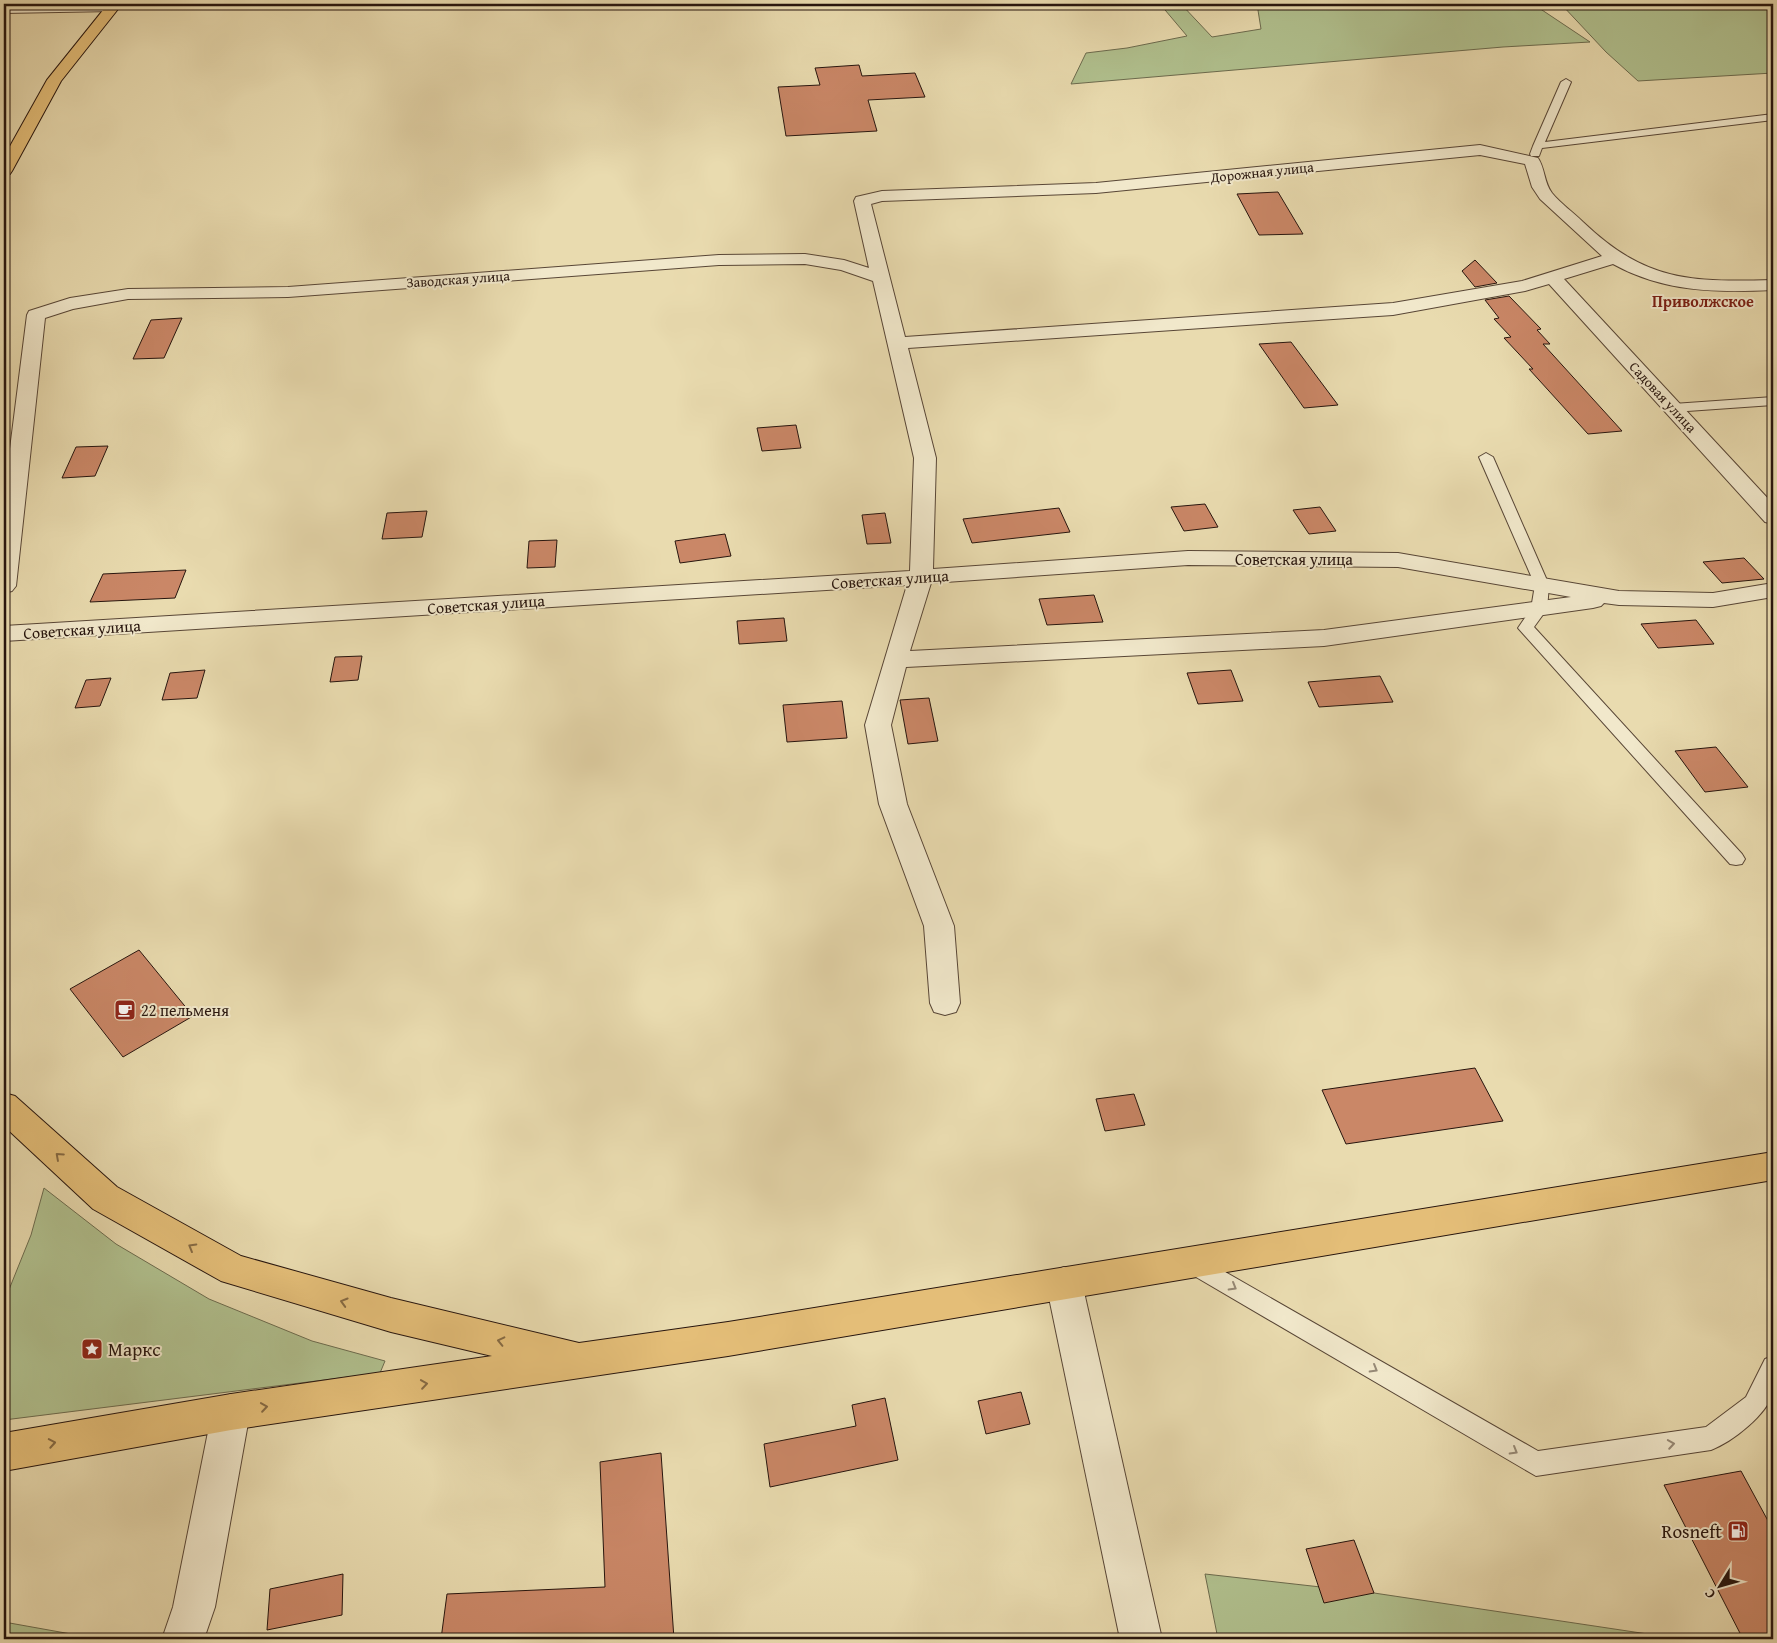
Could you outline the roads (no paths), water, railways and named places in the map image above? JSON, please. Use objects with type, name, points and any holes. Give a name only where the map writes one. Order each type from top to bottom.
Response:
[{"type":"highway","points":[[4,171],[54,80],[113,6]]},
{"type":"highway","points":[[4,1106],[105,1198],[233,1270],[391,1315],[583,1360]]},
{"type":"highway","points":[[4,1452],[231,1412],[728,1339],[1773,1166]]},
{"type":"street","name":"Дорожная улица","points":[[879,277],[862,202],[882,196],[1096,188],[1480,150],[1535,153]]},
{"type":"street","points":[[1535,153],[1540,188],[1590,240],[1627,267],[1668,282],[1729,288],[1773,285]]},
{"type":"street","points":[[896,343],[1393,309],[1525,286],[1614,258]]},
{"type":"street","name":"Заводская улица","points":[[4,586],[36,315],[70,304],[128,294],[288,292],[719,260],[805,259],[844,265],[879,277]]},
{"type":"street","points":[[879,277],[924,458],[921,577],[894,660],[878,725],[892,804],[939,926],[945,1003]]},
{"type":"street","name":"Садовая улица","points":[[1552,277],[1773,517]]},
{"type":"street","name":"Советская улица","points":[[4,634],[921,577],[1188,558],[1398,560],[1620,598],[1713,600],[1773,590]]},
{"type":"street","points":[[894,660],[1324,638],[1620,598]]},
{"type":"street","points":[[1064,1283],[1141,1639]]},
{"type":"street","points":[[183,1639],[194,1607],[231,1412]]},
{"type":"lane","points":[[4,11],[113,6]]},
{"type":"lane","points":[[1535,153],[1566,82]]},
{"type":"lane","points":[[1535,153],[1773,117]]},
{"type":"lane","points":[[1673,408],[1773,401]]},
{"type":"lane","points":[[1486,457],[1542,585],[1539,609],[1526,628],[1736,859]]},
{"type":"lane","points":[[1191,1262],[1536,1464],[1711,1438],[1754,1405],[1773,1367]]},
{"type":"place","name":"22 пельменя","points":[[125,1010]]},
{"type":"place","name":"Маркс","points":[[92,1349]]},
{"type":"place","name":"Rosneft","points":[[1738,1531]]},
{"type":"district","name":"Приволжское","points":[[1703,301]]}]
